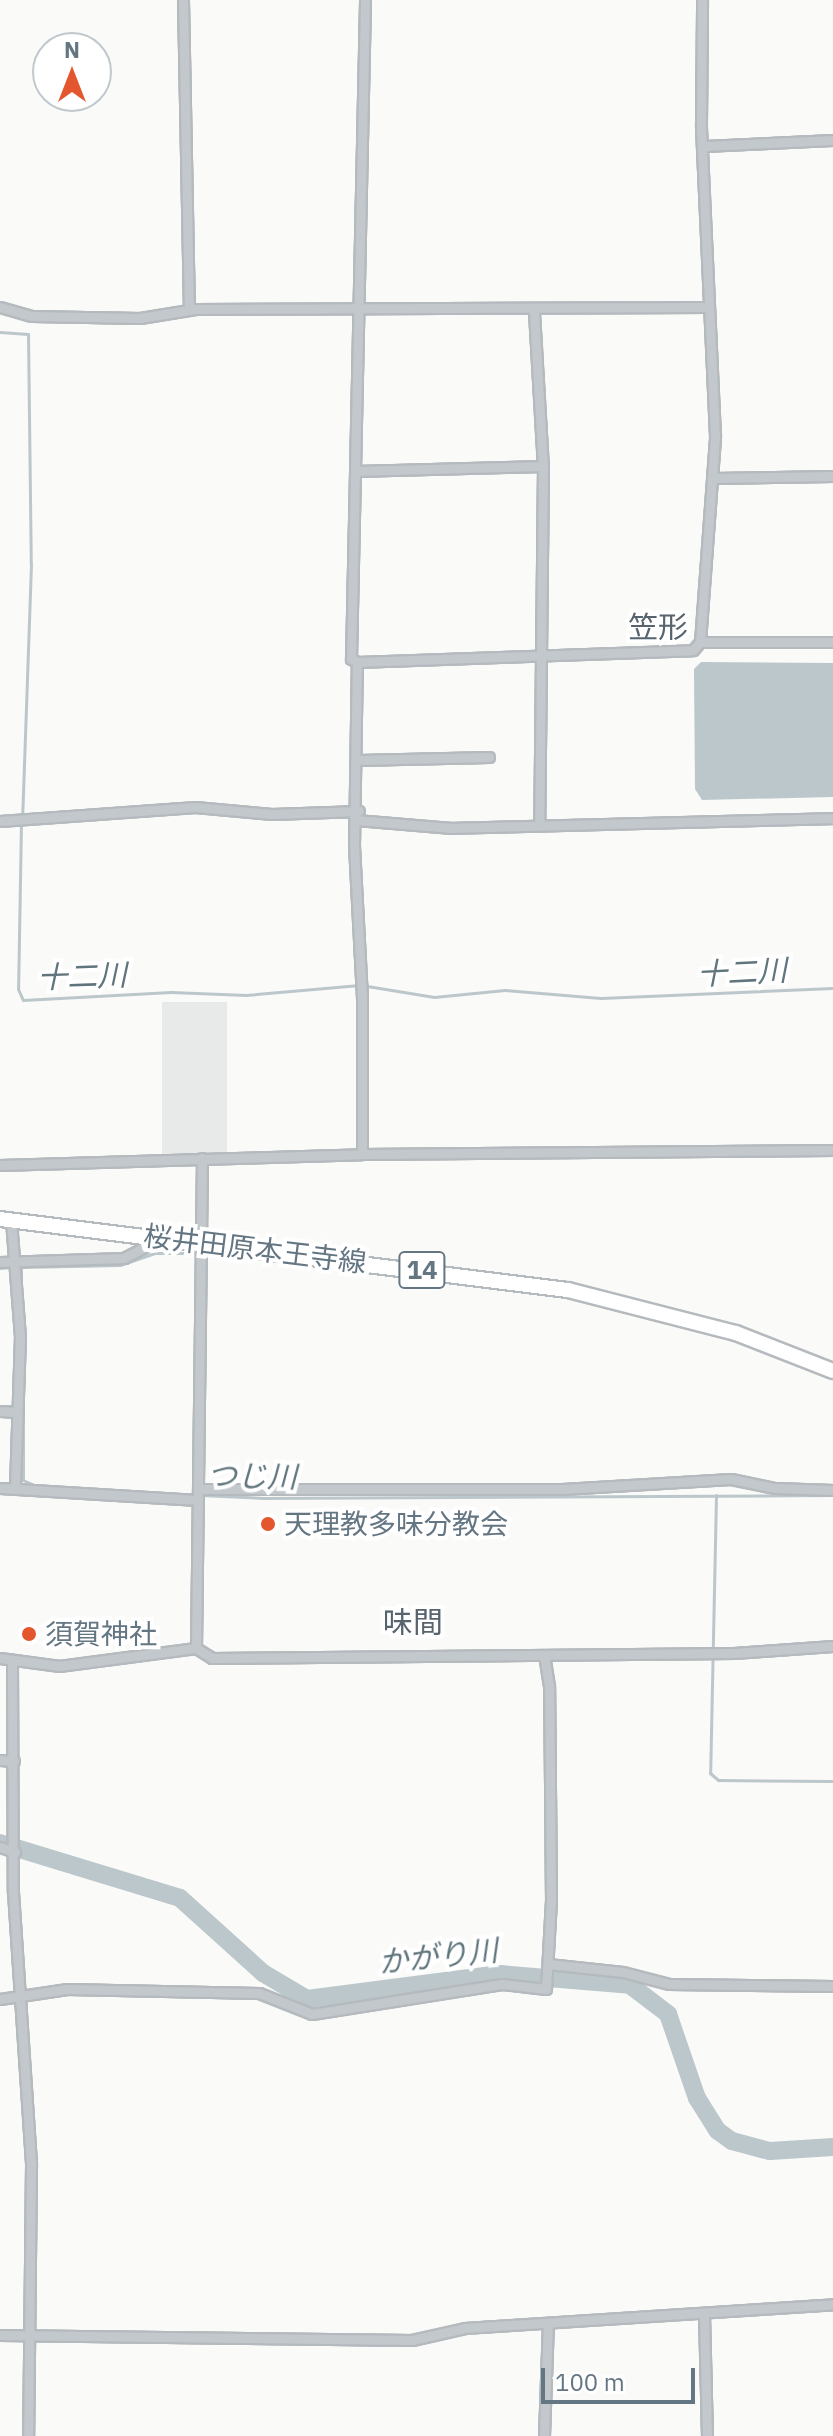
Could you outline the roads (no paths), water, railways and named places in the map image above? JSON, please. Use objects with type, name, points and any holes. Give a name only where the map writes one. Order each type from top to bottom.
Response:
[{"type":"main road","name":"桜井田原本王寺線","points":[[6,1219],[568,1290],[736,1333],[833,1371]]},
{"type":"street","points":[[183,0],[189,310]]},
{"type":"street","points":[[365,0],[351,659],[357,662],[693,650],[700,642],[714,478],[707,307],[702,0]]},
{"type":"street","points":[[704,146],[833,140]]},
{"type":"street","points":[[0,307],[32,316],[140,318],[189,310],[534,312],[707,307]]},
{"type":"street","points":[[534,312],[543,466],[539,823]]},
{"type":"street","points":[[355,471],[543,466]]},
{"type":"street","points":[[714,478],[833,476]]},
{"type":"street","points":[[700,642],[833,642]]},
{"type":"street","points":[[357,662],[362,1154]]},
{"type":"street","points":[[358,760],[489,757]]},
{"type":"street","points":[[0,821],[195,807],[272,814],[357,815],[452,828],[539,823],[833,818]]},
{"type":"street","points":[[0,1165],[362,1154],[833,1150]]},
{"type":"street","points":[[196,1648],[202,1158]]},
{"type":"street","points":[[6,1219],[14,1261],[20,1336],[15,1488]]},
{"type":"street","points":[[0,1262],[124,1258],[161,1238]]},
{"type":"street","points":[[0,1411],[17,1412]]},
{"type":"street","points":[[0,1488],[198,1494],[562,1489],[731,1479],[775,1488],[833,1490]]},
{"type":"street","points":[[0,1658],[59,1666],[196,1648],[212,1658],[544,1655],[833,1646]]},
{"type":"street","points":[[0,1999],[67,1989],[259,1993],[312,2014],[502,1984],[546,1989],[549,1686],[544,1655]]},
{"type":"street","points":[[12,1660],[19,1998],[31,2165],[28,2436]]},
{"type":"street","points":[[0,1760],[14,1761]]},
{"type":"street","points":[[0,1847],[15,1852]]},
{"type":"street","points":[[548,1964],[623,1972],[669,1984],[726,1981],[833,1986]]},
{"type":"street","points":[[0,2335],[412,2340],[465,2328],[833,2304]]},
{"type":"street","points":[[704,2314],[707,2436]]},
{"type":"street","points":[[544,2436],[548,2323]]},
{"type":"waterway","name":"十二川","points":[[0,332],[28,334],[31,564],[22,816]]},
{"type":"waterway","name":"十二川","points":[[21,823],[18,989],[23,1000],[171,992],[246,995],[357,985]]},
{"type":"waterway","name":"十二川","points":[[367,986],[434,997],[505,990],[601,998],[833,988]]},
{"type":"waterway","points":[[20,1267],[120,1265],[154,1253],[196,1253]]},
{"type":"waterway","name":"つじ川","points":[[0,1268],[12,1267]]},
{"type":"waterway","name":"つじ川","points":[[21,1267],[21,1293]]},
{"type":"waterway","name":"つじ川","points":[[23,1384],[23,1480],[38,1487]]},
{"type":"waterway","name":"つじ川","points":[[133,1492],[263,1498],[833,1495]]},
{"type":"waterway","points":[[716,1495],[710,1773],[718,1780],[833,1781]]},
{"type":"waterway","name":"かがり川","points":[[0,1843],[180,1898],[263,1973],[307,1999],[500,1974],[630,1985],[668,2014],[697,2098],[718,2131],[732,2141],[770,2151],[833,2147]]},
{"type":"place","name":"天理教多味分教会","points":[[268,1524]]},
{"type":"place","name":"須賀神社","points":[[29,1634]]},
{"type":"district","name":"笠形","points":[[658,627]]},
{"type":"district","name":"味間","points":[[413,1622]]}]
